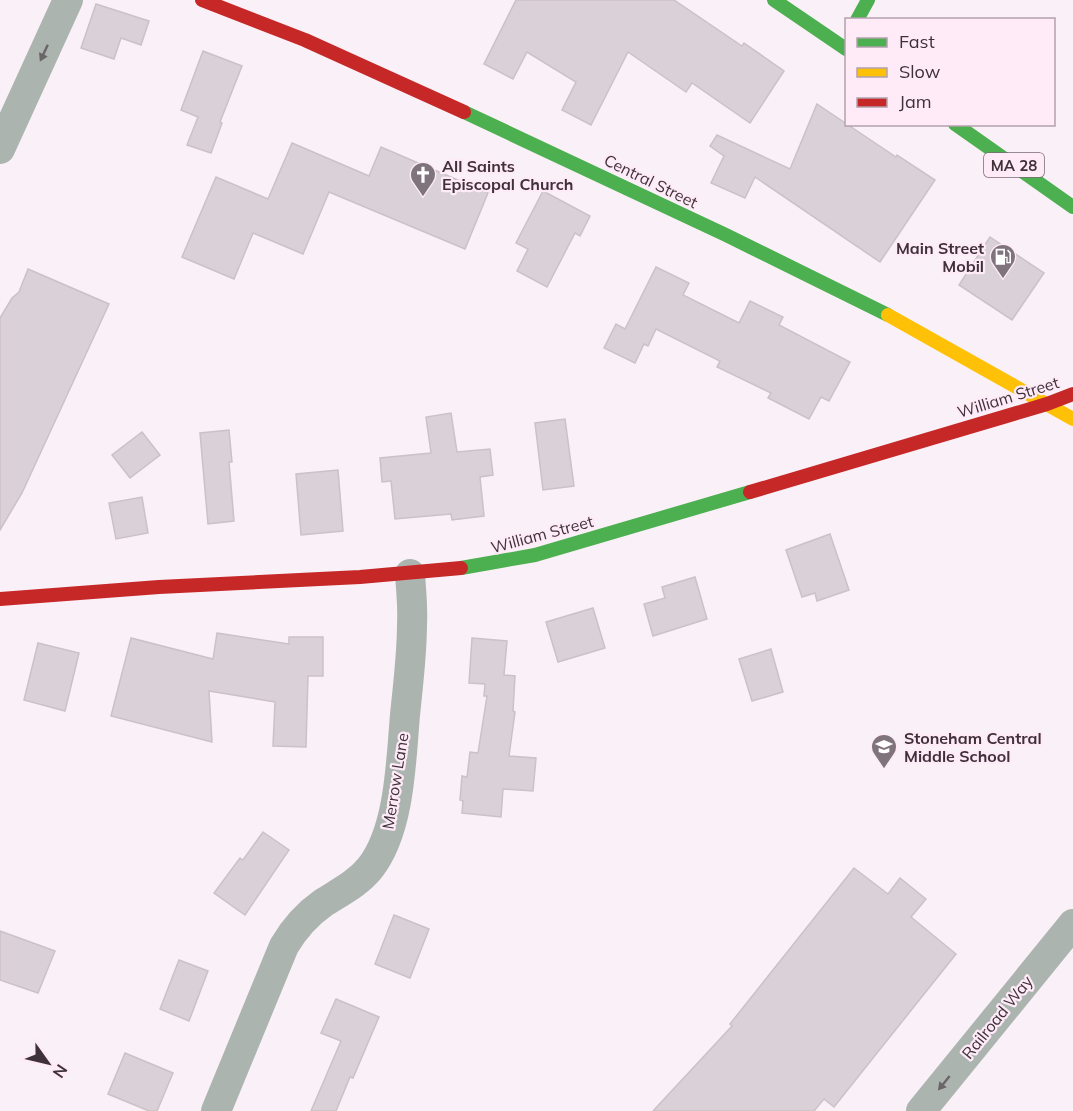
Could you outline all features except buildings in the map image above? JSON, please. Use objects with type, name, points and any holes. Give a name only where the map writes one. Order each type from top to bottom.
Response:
[{"type":"main road","name":"Central Street","points":[[202,0],[305,40],[388,76],[726,235],[896,319],[1073,419]]},
{"type":"main road","points":[[774,0],[845,44]]},
{"type":"main road","points":[[858,18],[868,0]]},
{"type":"main road","name":"MA 28","points":[[958,126],[1073,207]]},
{"type":"main road","name":"William Street","points":[[0,599],[124,588],[410,574],[494,564],[535,555],[1047,404],[1073,394]]},
{"type":"street","points":[[0,149],[68,0]]},
{"type":"street","name":"Merrow Lane","points":[[216,1111],[284,946],[294,930],[315,909],[363,876],[376,859],[385,841],[400,773],[408,688],[412,624],[410,574]]},
{"type":"street","name":"Railroad Way","points":[[921,1111],[1073,924]]},
{"type":"traffic: fast","points":[[774,0],[845,48]]},
{"type":"traffic: fast","points":[[858,18],[868,0]]},
{"type":"traffic: fast","points":[[464,112],[726,235],[888,315]]},
{"type":"traffic: fast","points":[[958,126],[1073,207]]},
{"type":"traffic: fast","points":[[461,568],[535,555],[750,492]]},
{"type":"traffic: slow","points":[[888,315],[1073,419]]},
{"type":"traffic: jam","points":[[202,0],[305,40],[464,112]]},
{"type":"traffic: jam","points":[[750,492],[1047,404],[1073,394]]},
{"type":"traffic: jam","points":[[0,599],[159,587],[360,577],[461,568]]},
{"type":"place","name":"All Saints Episcopal Church","points":[[423,198]]},
{"type":"place","name":"Main Street Mobil","points":[[1003,280]]},
{"type":"place","name":"Stoneham Central Middle School","points":[[884,770]]}]
